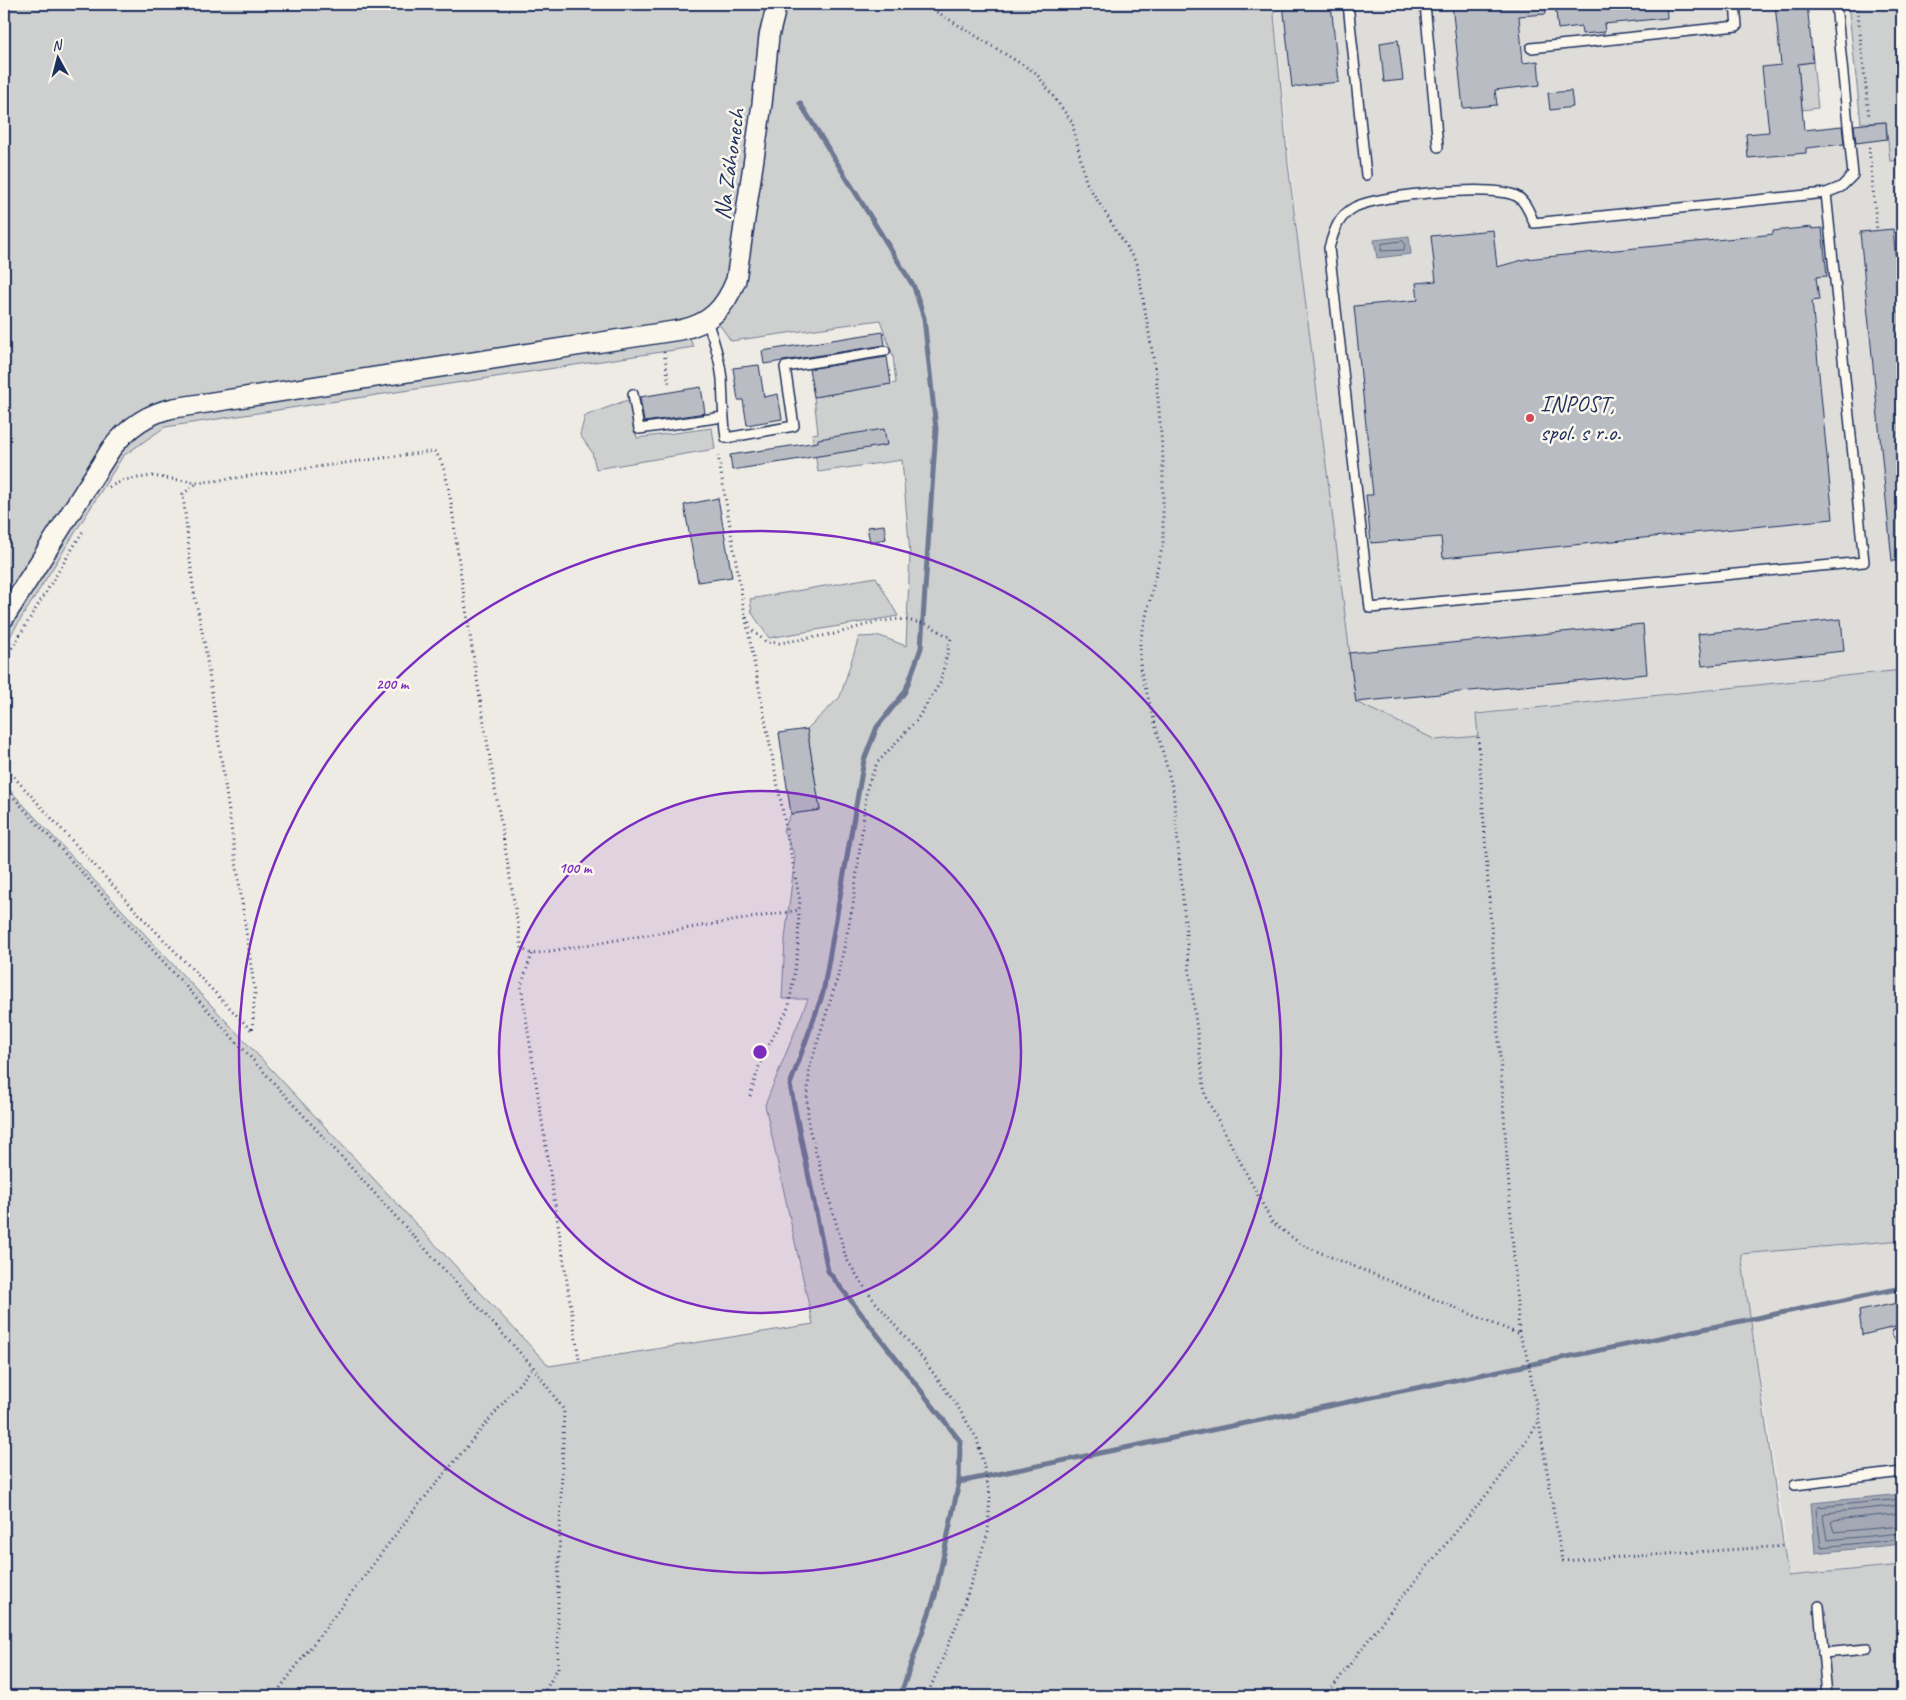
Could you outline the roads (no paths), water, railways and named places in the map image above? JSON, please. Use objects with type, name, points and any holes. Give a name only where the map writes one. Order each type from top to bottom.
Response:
[{"type":"street","name":"Na Záhonech","points":[[707,322],[725,302],[736,280],[762,104],[769,36],[777,4]]},
{"type":"street","points":[[4,618],[111,449],[128,429],[155,414],[174,408],[680,330],[707,322]]},
{"type":"lane","points":[[1348,4],[1366,175]]},
{"type":"lane","points":[[1425,4],[1438,147]]},
{"type":"lane","points":[[1531,48],[1737,26],[1735,4]]},
{"type":"lane","points":[[1826,193],[1864,562],[1370,608],[1329,248],[1337,222],[1354,208],[1379,198],[1464,191],[1495,191],[1518,197],[1528,208],[1534,223],[1826,193],[1841,187],[1853,175],[1836,4]]},
{"type":"lane","points":[[707,322],[715,344],[722,377],[723,417],[726,438],[794,426],[785,367],[884,351]]},
{"type":"lane","points":[[633,394],[639,429],[723,417]]},
{"type":"lane","points":[[1795,1485],[1902,1472]]},
{"type":"lane","points":[[1819,1606],[1827,1696]]},
{"type":"lane","points":[[1823,1653],[1867,1649]]},
{"type":"water","points":[[1409,236],[1411,254],[1377,258],[1374,240]]},
{"type":"water","points":[[1902,1494],[1902,1544],[1815,1553],[1811,1503]]},
{"type":"waterway","points":[[800,103],[914,287],[924,318],[936,429],[921,648],[905,692],[877,727],[864,760],[823,993],[790,1085],[828,1271],[960,1441],[959,1482],[935,1596],[900,1696]]},
{"type":"waterway","points":[[959,1482],[1897,1289]]},
{"type":"place","name":"INPOST, spol. s r.o.","points":[[1530,418]]}]
